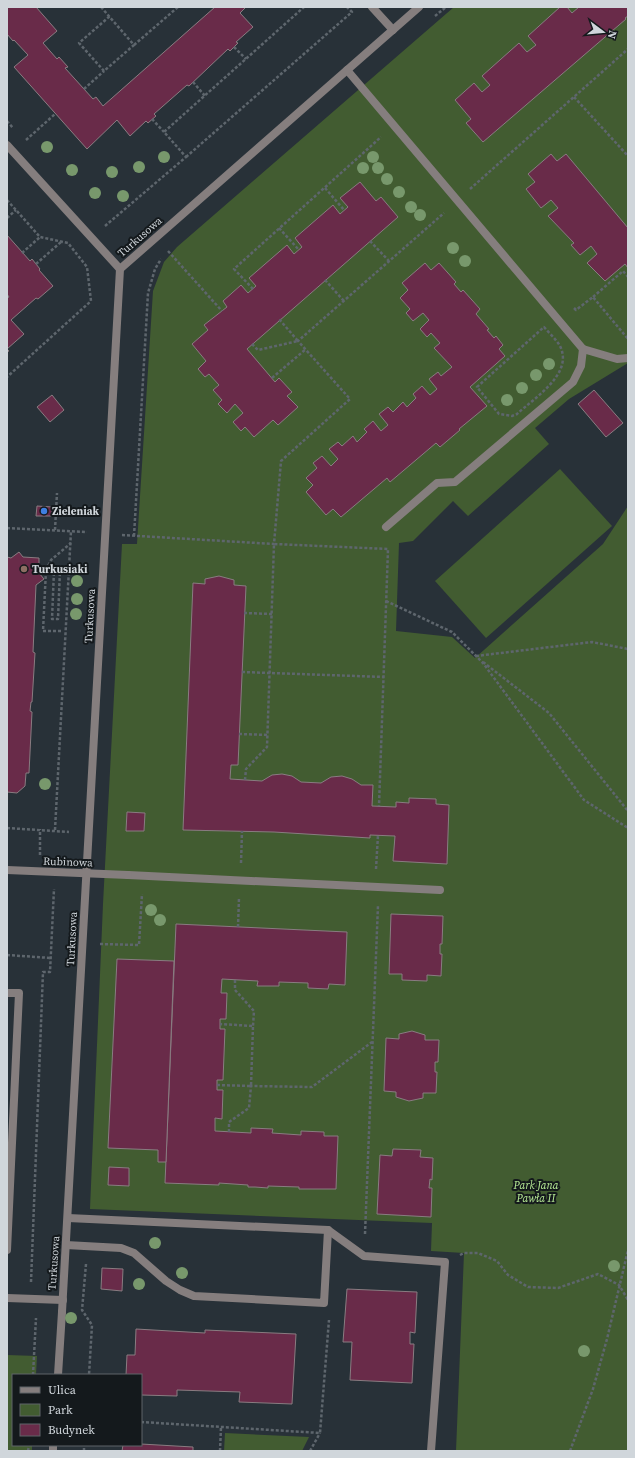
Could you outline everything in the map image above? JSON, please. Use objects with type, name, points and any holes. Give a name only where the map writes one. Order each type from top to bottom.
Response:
[{"type":"street","points":[[372,7],[393,30]]},
{"type":"street","name":"Turkusowa","points":[[58,1374],[120,269],[419,7]]},
{"type":"street","points":[[347,70],[583,349],[617,358],[628,358]]},
{"type":"street","points":[[7,145],[120,269]]},
{"type":"street","points":[[386,527],[437,484],[455,482],[573,382],[581,366],[583,349]]},
{"type":"street","name":"Rubinowa","points":[[7,870],[440,890]]},
{"type":"street","points":[[7,993],[18,993],[7,1250]]},
{"type":"street","points":[[68,1218],[328,1230],[364,1256],[445,1262],[431,1451]]},
{"type":"street","points":[[66,1245],[121,1248],[134,1253],[166,1281],[180,1290],[194,1296],[324,1303],[328,1230]]},
{"type":"street","points":[[7,1298],[63,1300]]},
{"type":"path","points":[[101,7],[134,45]]},
{"type":"path","points":[[84,89],[178,7]]},
{"type":"path","points":[[164,132],[304,7]]},
{"type":"path","points":[[104,228],[352,12],[347,7]]},
{"type":"path","points":[[434,17],[446,7]]},
{"type":"path","points":[[104,71],[79,43],[110,16]]},
{"type":"path","points":[[234,46],[246,59]]},
{"type":"path","points":[[252,344],[258,350],[298,341],[628,49]]},
{"type":"path","points":[[193,82],[205,96]]},
{"type":"path","points":[[574,97],[628,156]]},
{"type":"path","points":[[25,141],[55,114]]},
{"type":"path","points":[[152,119],[186,157]]},
{"type":"path","points":[[253,289],[234,269],[381,137]]},
{"type":"path","points":[[465,183],[475,195]]},
{"type":"path","points":[[325,188],[344,210]]},
{"type":"path","points":[[7,200],[40,237],[68,243],[87,267],[91,301],[7,377]]},
{"type":"path","points":[[7,218],[16,210]]},
{"type":"path","points":[[279,228],[298,250]]},
{"type":"path","points":[[22,252],[40,237]]},
{"type":"path","points":[[370,241],[389,261]]},
{"type":"path","points":[[36,264],[61,242]]},
{"type":"path","points":[[174,246],[163,256],[155,269],[148,293],[134,536],[388,549],[379,806]]},
{"type":"path","points":[[168,251],[222,311]]},
{"type":"path","points":[[572,306],[576,310],[623,271],[628,277]]},
{"type":"path","points":[[325,280],[344,301]]},
{"type":"path","points":[[593,297],[628,339]]},
{"type":"path","points":[[246,780],[246,769],[267,747],[274,544],[281,461],[350,399],[279,320]]},
{"type":"path","points":[[544,327],[560,346],[563,360],[562,367],[556,378],[512,416],[499,414],[477,387],[544,327]]},
{"type":"path","points":[[272,378],[306,349]]},
{"type":"path","points":[[55,530],[57,493]]},
{"type":"path","points":[[7,528],[106,532]]},
{"type":"path","points":[[55,830],[71,531]]},
{"type":"path","points":[[61,632],[43,631],[46,570],[51,560],[70,543]]},
{"type":"path","points":[[46,570],[54,570],[52,619],[58,619],[60,570],[70,565]]},
{"type":"path","points":[[386,601],[452,632],[476,656],[549,713],[628,811]]},
{"type":"path","points":[[244,613],[272,614]]},
{"type":"path","points":[[476,656],[592,642],[628,650]]},
{"type":"path","points":[[476,656],[584,800],[628,828]]},
{"type":"path","points":[[242,672],[384,676]]},
{"type":"path","points":[[239,734],[268,735]]},
{"type":"path","points":[[7,828],[69,832]]},
{"type":"path","points":[[364,1256],[378,835]]},
{"type":"path","points":[[33,1374],[37,1310],[31,1299],[43,972],[50,972],[54,888],[46,888]]},
{"type":"path","points":[[95,944],[139,945],[142,890]]},
{"type":"path","points":[[7,955],[51,958]]},
{"type":"path","points":[[229,1132],[229,1122],[249,1108],[254,1011],[235,990],[235,980]]},
{"type":"path","points":[[220,1024],[253,1026]]},
{"type":"path","points":[[217,1085],[312,1087],[372,1042]]},
{"type":"path","points":[[570,1451],[593,1389],[607,1339],[628,1250]]},
{"type":"path","points":[[445,1262],[464,1253],[478,1253],[497,1261],[508,1275],[528,1287],[558,1288],[584,1277],[598,1274],[620,1285],[628,1300]]},
{"type":"path","points":[[86,1263],[82,1310],[92,1325],[89,1374]]},
{"type":"path","points":[[310,1451],[320,1433],[329,1315]]},
{"type":"path","points":[[142,1422],[320,1433]]},
{"type":"path","points":[[220,1451],[221,1427]]},
{"type":"green space","name":"Park Jana Pawła II","points":[[454,7],[628,7],[628,363],[569,399],[535,428],[549,444],[468,516],[453,501],[413,541],[399,543],[396,631],[452,637],[475,658],[603,544],[628,506],[628,1451],[456,1451],[464,1253],[431,1251],[432,1223],[90,1209],[103,904],[122,544],[137,544],[153,291],[164,262],[177,247]]},
{"type":"green space","points":[[560,469],[612,526],[486,638],[435,581]]},
{"type":"green space","points":[[7,1355],[37,1356],[36,1374],[12,1374],[12,1446],[32,1446],[32,1451],[7,1451]]},
{"type":"green space","points":[[225,1433],[309,1437],[302,1451],[224,1451]]},
{"type":"building","points":[[7,7],[36,7],[57,31],[43,43],[57,59],[59,57],[68,67],[65,68],[93,99],[96,97],[103,106],[215,7],[246,7],[240,13],[253,27],[236,42],[238,43],[230,51],[228,49],[189,86],[187,85],[154,114],[156,116],[148,123],[146,121],[130,136],[117,120],[87,149],[14,67],[28,55],[7,34]]},
{"type":"building","points":[[560,7],[567,7],[572,13],[579,7],[628,7],[628,16],[483,142],[466,123],[471,119],[455,100],[474,83],[482,92],[490,85],[482,76],[519,43],[527,52],[536,45],[528,36]]},
{"type":"building","points":[[551,154],[557,161],[566,154],[628,228],[628,268],[625,264],[605,281],[587,263],[597,254],[591,246],[580,255],[571,245],[574,243],[548,216],[558,208],[551,200],[541,208],[526,189],[535,182],[528,174]]},
{"type":"building","points":[[360,182],[376,201],[381,197],[398,217],[247,349],[275,382],[279,378],[292,392],[287,396],[298,407],[278,425],[273,420],[254,437],[245,427],[241,431],[233,422],[243,413],[235,404],[227,413],[218,404],[222,400],[213,390],[219,385],[209,374],[205,377],[198,369],[206,361],[192,344],[208,330],[204,325],[227,307],[223,301],[241,285],[248,293],[256,286],[249,278],[287,245],[294,254],[302,247],[295,238],[333,205],[340,214],[348,207],[340,198]]},
{"type":"building","points":[[7,235],[30,261],[32,259],[40,269],[39,270],[53,286],[38,299],[36,298],[11,320],[24,334],[7,349],[7,298],[9,297],[7,294]]},
{"type":"building","points":[[425,263],[431,270],[439,263],[456,282],[454,284],[461,292],[463,290],[480,309],[476,314],[489,329],[487,330],[494,338],[496,336],[503,345],[499,349],[505,356],[470,387],[487,406],[440,447],[436,443],[390,482],[387,478],[341,517],[333,509],[326,515],[306,492],[313,485],[306,478],[317,468],[313,463],[322,456],[331,466],[338,459],[329,449],[338,442],[342,446],[353,436],[357,442],[367,432],[364,429],[373,421],[381,431],[388,425],[379,414],[388,407],[393,412],[403,402],[407,407],[416,398],[413,394],[422,386],[430,395],[437,389],[429,379],[438,372],[441,376],[452,367],[434,348],[440,343],[431,333],[427,337],[420,329],[429,320],[423,313],[413,321],[406,313],[410,309],[400,298],[408,290],[402,283]]},
{"type":"building","points":[[594,390],[623,423],[606,437],[578,404]]},
{"type":"building","points":[[52,395],[64,410],[50,422],[37,407]]},
{"type":"building","name":"Zieleniak","points":[[37,506],[52,507],[52,516],[36,516]]},
{"type":"building","points":[[19,552],[23,557],[39,558],[39,573],[44,579],[36,585],[33,652],[35,653],[32,702],[30,711],[32,712],[29,773],[26,773],[25,786],[17,793],[7,792],[7,557],[11,558]]},
{"type":"building","points":[[219,576],[234,580],[234,585],[246,586],[238,765],[231,765],[230,779],[262,781],[272,775],[282,774],[292,776],[301,782],[321,783],[331,777],[342,776],[352,779],[361,785],[373,785],[372,806],[396,807],[396,802],[409,803],[409,798],[436,799],[436,804],[449,805],[447,864],[393,861],[395,836],[370,835],[370,838],[274,832],[183,830],[193,583],[205,584],[205,579]]},
{"type":"building","points":[[127,812],[145,813],[144,831],[126,831]]},
{"type":"building","points":[[391,914],[443,916],[442,944],[440,944],[440,954],[442,954],[441,976],[427,975],[427,981],[402,980],[402,974],[389,974]]},
{"type":"building","points":[[176,924],[347,932],[345,985],[329,984],[328,989],[308,988],[308,983],[279,982],[279,986],[257,986],[258,981],[222,979],[221,993],[227,993],[226,1019],[220,1019],[220,1029],[225,1029],[223,1080],[217,1080],[217,1090],[223,1090],[222,1119],[215,1118],[215,1131],[251,1133],[251,1128],[273,1129],[272,1133],[301,1135],[301,1131],[324,1132],[324,1136],[338,1136],[336,1189],[299,1189],[299,1187],[268,1186],[268,1188],[248,1187],[248,1185],[219,1183],[219,1185],[165,1183]]},
{"type":"building","points":[[117,959],[174,961],[166,1162],[158,1162],[158,1150],[108,1148]]},
{"type":"building","points":[[412,1031],[425,1035],[425,1040],[439,1040],[438,1062],[435,1062],[435,1072],[437,1072],[436,1093],[423,1093],[423,1098],[409,1101],[396,1097],[396,1092],[384,1091],[386,1038],[399,1039],[399,1034]]},
{"type":"building","points":[[393,1149],[421,1150],[420,1157],[433,1158],[432,1180],[430,1179],[429,1188],[432,1188],[431,1217],[377,1214],[380,1155],[392,1156]]},
{"type":"building","points":[[109,1167],[129,1168],[129,1186],[108,1185]]},
{"type":"building","points":[[102,1268],[123,1269],[122,1291],[101,1289]]},
{"type":"building","points":[[347,1289],[417,1292],[415,1333],[410,1332],[410,1344],[414,1344],[412,1383],[350,1380],[352,1342],[343,1342]]},
{"type":"building","points":[[136,1329],[205,1333],[205,1330],[296,1334],[292,1404],[239,1402],[240,1392],[177,1390],[177,1396],[142,1395],[142,1374],[126,1374],[127,1355],[135,1355]]},
{"type":"building","points":[[142,1444],[193,1447],[193,1451],[122,1451],[123,1446],[142,1446]]},
{"type":"place","name":"Zieleniak","points":[[44,511]]},
{"type":"place","name":"Turkusiaki","points":[[24,569]]}]
